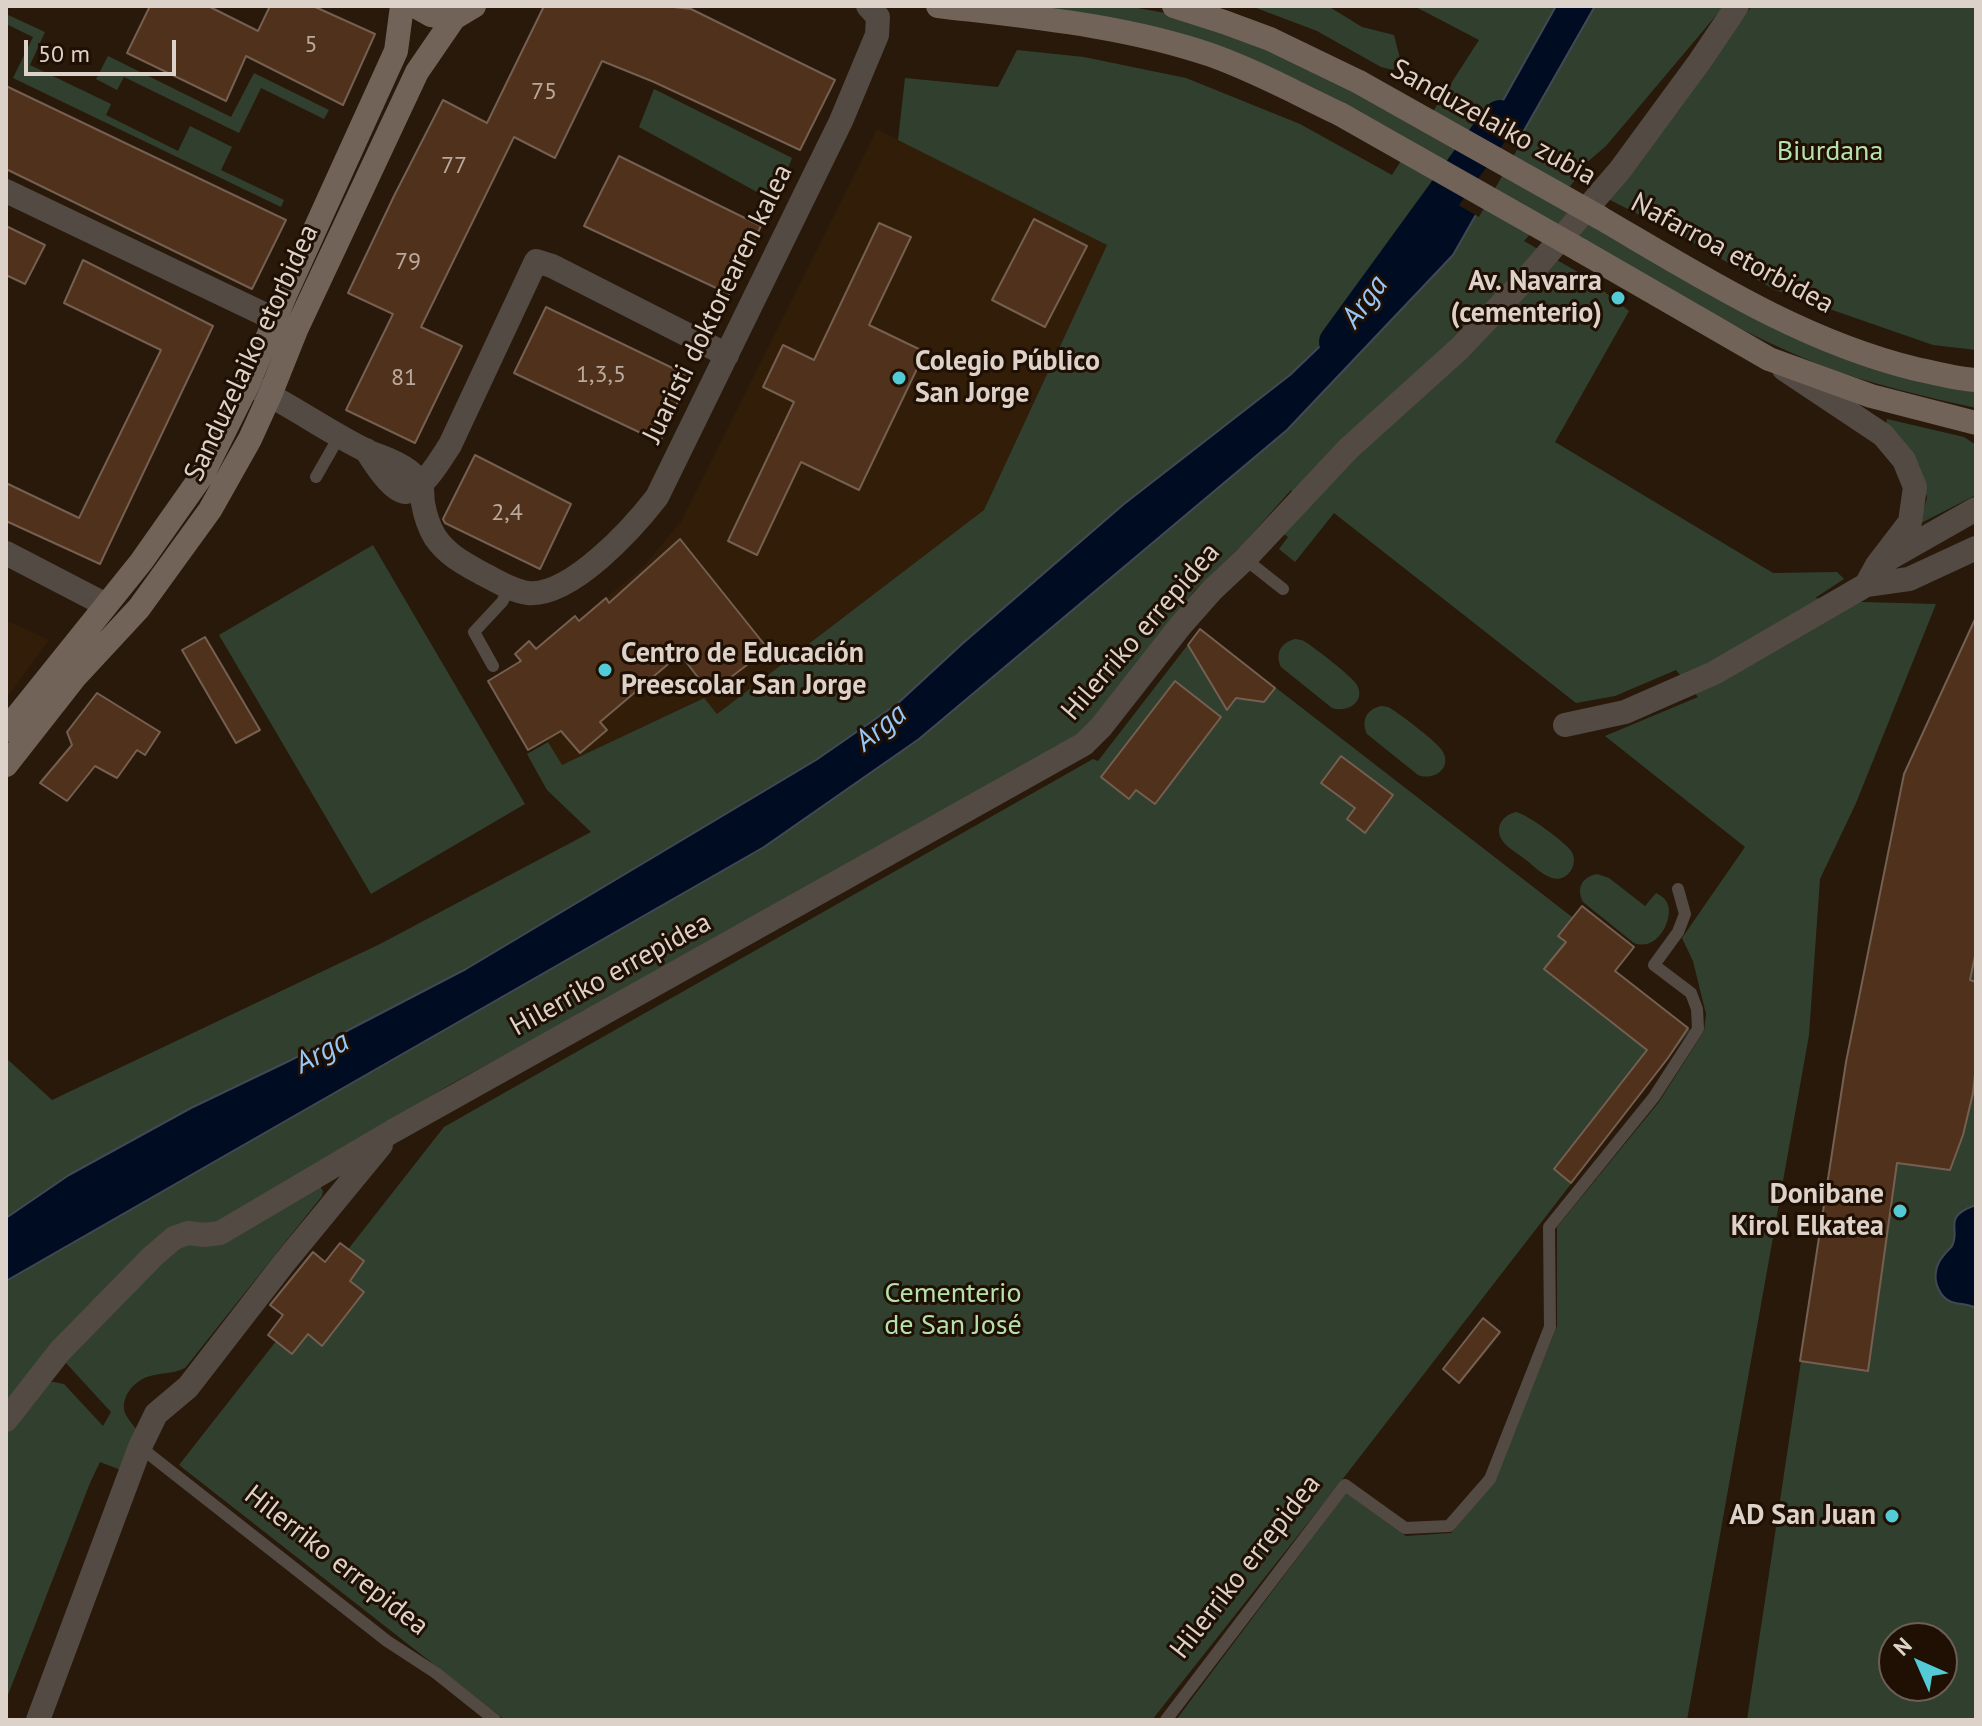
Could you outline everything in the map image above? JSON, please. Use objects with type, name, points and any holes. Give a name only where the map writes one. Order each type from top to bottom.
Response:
[{"type":"main road","name":"Sanduzelaiko etorbidea","points":[[6,765],[75,677],[139,608],[167,571],[210,510],[245,449],[270,395],[285,325],[396,51],[402,6]]},
{"type":"main road","points":[[415,6],[431,15],[464,12]]},
{"type":"main road","points":[[938,6],[1105,27],[1175,44],[1225,61],[1340,114],[1769,359],[1871,396],[1976,423]]},
{"type":"main road","name":"Sanduzelaiko zubia","points":[[1174,6],[1270,39],[1359,82],[1599,217]]},
{"type":"main road","name":"Sanduzelaiko etorbidea","points":[[6,730],[141,562],[203,474],[248,384],[285,325],[417,72],[464,12]]},
{"type":"main road","name":"Nafarroa etorbidea","points":[[1599,217],[1784,322],[1877,359],[1976,380]]},
{"type":"street","name":"Juaristi doktorearen kalea","points":[[510,587],[530,593],[548,590],[569,580],[596,561],[636,524],[657,497],[841,121],[877,35],[878,17],[868,6]]},
{"type":"street","name":"Hilerriko errepidea","points":[[6,1420],[60,1351],[174,1238],[188,1233],[220,1233],[393,1131],[1084,744],[1212,590],[1348,449],[1460,348],[1532,272],[1620,170],[1737,6]]},
{"type":"street","points":[[6,191],[285,325]]},
{"type":"street","points":[[248,384],[366,450],[381,473],[396,488],[408,492],[421,484],[450,445],[536,261],[552,266],[727,355]]},
{"type":"street","points":[[1769,359],[1883,435],[1904,460],[1915,487],[1910,522],[1872,575]]},
{"type":"street","points":[[421,484],[429,524],[439,543],[455,558],[510,587]]},
{"type":"street","points":[[1565,725],[1625,712],[1714,673],[1976,509]]},
{"type":"street","points":[[1872,575],[1909,579],[1976,548]]},
{"type":"street","points":[[6,553],[106,605]]},
{"type":"street","name":"Hilerriko errepidea","points":[[38,1720],[140,1447],[156,1414],[188,1387],[284,1263],[393,1131]]},
{"type":"lane","points":[[316,477],[340,435]]},
{"type":"lane","points":[[1245,559],[1283,589]]},
{"type":"lane","points":[[493,666],[474,632],[502,602],[510,587]]},
{"type":"lane","name":"Hilerriko errepidea","points":[[1166,1720],[1345,1485],[1405,1528],[1449,1526],[1490,1479],[1550,1327],[1549,1227],[1654,1097],[1698,1029],[1697,1009],[1691,993],[1654,965],[1678,932],[1685,914],[1678,889]]},
{"type":"lane","name":"Hilerriko errepidea","points":[[140,1447],[387,1641],[436,1673],[495,1720]]},
{"type":"shaded area","name":"Colegio Público San Jorge","points":[[877,129],[1107,245],[984,510],[717,714],[703,698],[562,766],[544,735],[543,686],[515,654],[529,641],[539,652],[549,638],[575,616],[579,621],[645,565],[682,520]]},
{"type":"shaded area","points":[[6,620],[49,640],[6,699]]},
{"type":"green space","points":[[1026,6],[1127,6],[1165,13],[1232,34],[1337,82],[1421,130],[1479,40],[1414,6],[1556,6],[1471,157],[1499,172],[1595,6],[1724,6],[1606,146],[1585,164],[1556,203],[1705,290],[1976,391],[1976,408],[1876,384],[1818,364],[1714,314],[1545,217],[1524,241],[1583,275],[1629,311],[1555,442],[1773,573],[1837,572],[1844,579],[1815,598],[1936,604],[1856,803],[1820,879],[1809,1035],[1687,1720],[1176,1720],[1346,1493],[1406,1536],[1451,1533],[1497,1476],[1557,1326],[1557,1227],[1659,1102],[1704,1031],[1706,1014],[1693,961],[1682,938],[1745,847],[1605,736],[1698,697],[1676,670],[1615,696],[1576,703],[1334,513],[1295,562],[1279,549],[1288,537],[1284,534],[1305,512],[1291,490],[1242,545],[1195,590],[1084,733],[802,895],[451,1084],[217,1227],[196,1227],[6,1413],[6,1281],[764,847],[919,739],[1287,430],[1453,255],[1464,171],[1418,252],[1290,375],[1124,504],[897,704],[816,760],[466,969],[191,1108],[69,1175],[6,1218],[6,1058],[52,1100],[380,944],[591,832],[547,790],[527,754],[548,742],[562,765],[704,698],[717,714],[984,510],[1107,245],[898,140],[905,78],[998,87],[1017,50],[1084,57],[1186,78],[1300,124],[1392,175],[1413,142],[1300,81]]},
{"type":"green space","points":[[1251,6],[1328,6],[1362,27],[1394,35],[1400,59],[1393,70],[1381,67],[1317,31]]},
{"type":"green space","name":"Biurdana","points":[[1752,6],[1976,6],[1976,350],[1933,345],[1775,290],[1682,236],[1608,199]]},
{"type":"green space","points":[[6,14],[45,32],[30,65],[111,104],[106,115],[178,151],[190,126],[232,147],[221,170],[284,200],[281,207],[13,78],[33,37],[6,24]]},
{"type":"green space","points":[[108,56],[231,117],[254,73],[329,110],[324,119],[261,88],[239,133],[124,77],[117,90],[96,79]]},
{"type":"green space","points":[[654,89],[792,158],[775,202],[639,127]]},
{"type":"green space","points":[[1887,419],[1964,437],[1976,445],[1976,495],[1919,524],[1927,498],[1919,465],[1886,425]]},
{"type":"green space","points":[[373,545],[525,804],[371,894],[219,635]]},
{"type":"green space","name":"Cementerio de San José","points":[[1200,629],[1572,917],[1582,906],[1634,947],[1615,971],[1690,1030],[1152,1720],[505,1720],[179,1465],[444,1127],[1093,759],[1098,761]]},
{"type":"green space","name":"Donibane Kirol Elkatea","points":[[1976,633],[1976,1720],[1747,1720],[1846,1062],[1904,774],[1963,646]]},
{"type":"green space","points":[[1295,639],[1312,646],[1354,681],[1359,696],[1354,705],[1344,709],[1332,708],[1281,667],[1280,650]]},
{"type":"green space","points":[[1381,706],[1398,713],[1440,748],[1445,764],[1440,772],[1430,776],[1418,775],[1367,734],[1366,716]]},
{"type":"green space","points":[[1516,812],[1545,829],[1571,851],[1573,867],[1567,875],[1557,879],[1548,877],[1504,843],[1499,826]]},
{"type":"green space","points":[[1597,874],[1609,878],[1645,906],[1656,893],[1664,898],[1669,914],[1658,938],[1643,945],[1634,943],[1583,902],[1580,892],[1582,884]]},
{"type":"green space","points":[[320,1186],[322,1196],[185,1368],[147,1377],[129,1391],[124,1402],[125,1413],[137,1430],[121,1470],[100,1462],[6,1700],[6,1432],[46,1382],[64,1384],[103,1426],[111,1412],[66,1363],[68,1356],[173,1247]]},
{"type":"water","points":[[1556,6],[1595,6],[1453,255],[1287,430],[919,739],[764,847],[6,1281],[6,1218],[69,1175],[191,1108],[466,969],[816,760],[897,704],[1124,504],[1290,375],[1418,252]]},
{"type":"water","points":[[1976,1206],[1976,1308],[1951,1302],[1943,1296],[1936,1277],[1939,1263],[1954,1240],[1955,1219]]},
{"type":"pier","points":[[1483,129],[1518,148],[1479,217],[1444,197]]},
{"type":"building","points":[[150,6],[208,6],[258,31],[270,6],[313,6],[375,34],[343,105],[246,56],[226,101],[127,53]]},
{"type":"building","points":[[544,6],[665,6],[691,9],[835,80],[800,150],[602,61],[555,158],[514,137],[421,327],[462,346],[415,443],[346,410],[393,314],[348,293],[443,100],[487,123]]},
{"type":"building","points":[[6,86],[286,220],[252,289],[6,169]]},
{"type":"building","points":[[619,156],[761,226],[729,294],[584,226]]},
{"type":"building","points":[[1034,219],[1087,246],[1045,327],[992,300]]},
{"type":"building","points":[[879,223],[911,237],[869,325],[925,352],[859,490],[801,462],[757,555],[728,541],[794,402],[763,387],[783,345],[814,360]]},
{"type":"building","points":[[6,226],[45,245],[25,284],[6,275]]},
{"type":"building","points":[[83,260],[213,326],[100,564],[6,521],[6,483],[79,518],[161,350],[64,303]]},
{"type":"building","points":[[546,307],[689,376],[660,442],[514,373]]},
{"type":"building","points":[[475,455],[571,504],[540,569],[445,523],[443,519]]},
{"type":"building","points":[[680,539],[768,649],[710,693],[680,654],[600,722],[607,730],[580,753],[561,731],[528,750],[488,681],[521,661],[515,654],[529,641],[536,649],[575,616],[579,621],[606,598],[609,603]]},
{"type":"building","points":[[1976,617],[1976,951],[1970,980],[1976,982],[1973,1093],[1963,1135],[1950,1170],[1897,1163],[1868,1371],[1800,1361],[1846,1062],[1904,774]]},
{"type":"building","points":[[1200,629],[1275,688],[1264,702],[1236,698],[1227,710],[1188,645]]},
{"type":"building","points":[[205,637],[260,730],[236,743],[182,650]]},
{"type":"building","points":[[1175,681],[1221,717],[1155,804],[1136,790],[1129,799],[1101,777]]},
{"type":"building","points":[[97,693],[160,732],[145,755],[137,750],[117,778],[95,766],[67,801],[40,783],[72,745],[67,732]]},
{"type":"building","points":[[1341,756],[1393,795],[1365,833],[1347,819],[1355,808],[1321,783]]},
{"type":"building","points":[[1582,906],[1634,947],[1615,971],[1688,1028],[1571,1183],[1554,1169],[1647,1050],[1544,969],[1566,942],[1558,936]]},
{"type":"building","points":[[340,1243],[364,1261],[350,1281],[364,1292],[322,1346],[308,1334],[292,1354],[268,1335],[283,1315],[270,1305],[313,1252],[325,1262]]},
{"type":"building","points":[[1483,1318],[1500,1332],[1459,1383],[1443,1369]]},
{"type":"waterway","name":"Arga","points":[[1337,342],[1500,118]]},
{"type":"place","name":"Av. Navarra (cementerio)","points":[[1618,298]]},
{"type":"place","name":"Colegio Público San Jorge","points":[[899,378]]},
{"type":"place","name":"Centro de Educación Preescolar San Jorge","points":[[605,670]]},
{"type":"place","name":"Donibane Kirol Elkatea","points":[[1900,1211]]},
{"type":"place","name":"AD San Juan","points":[[1892,1516]]}]
